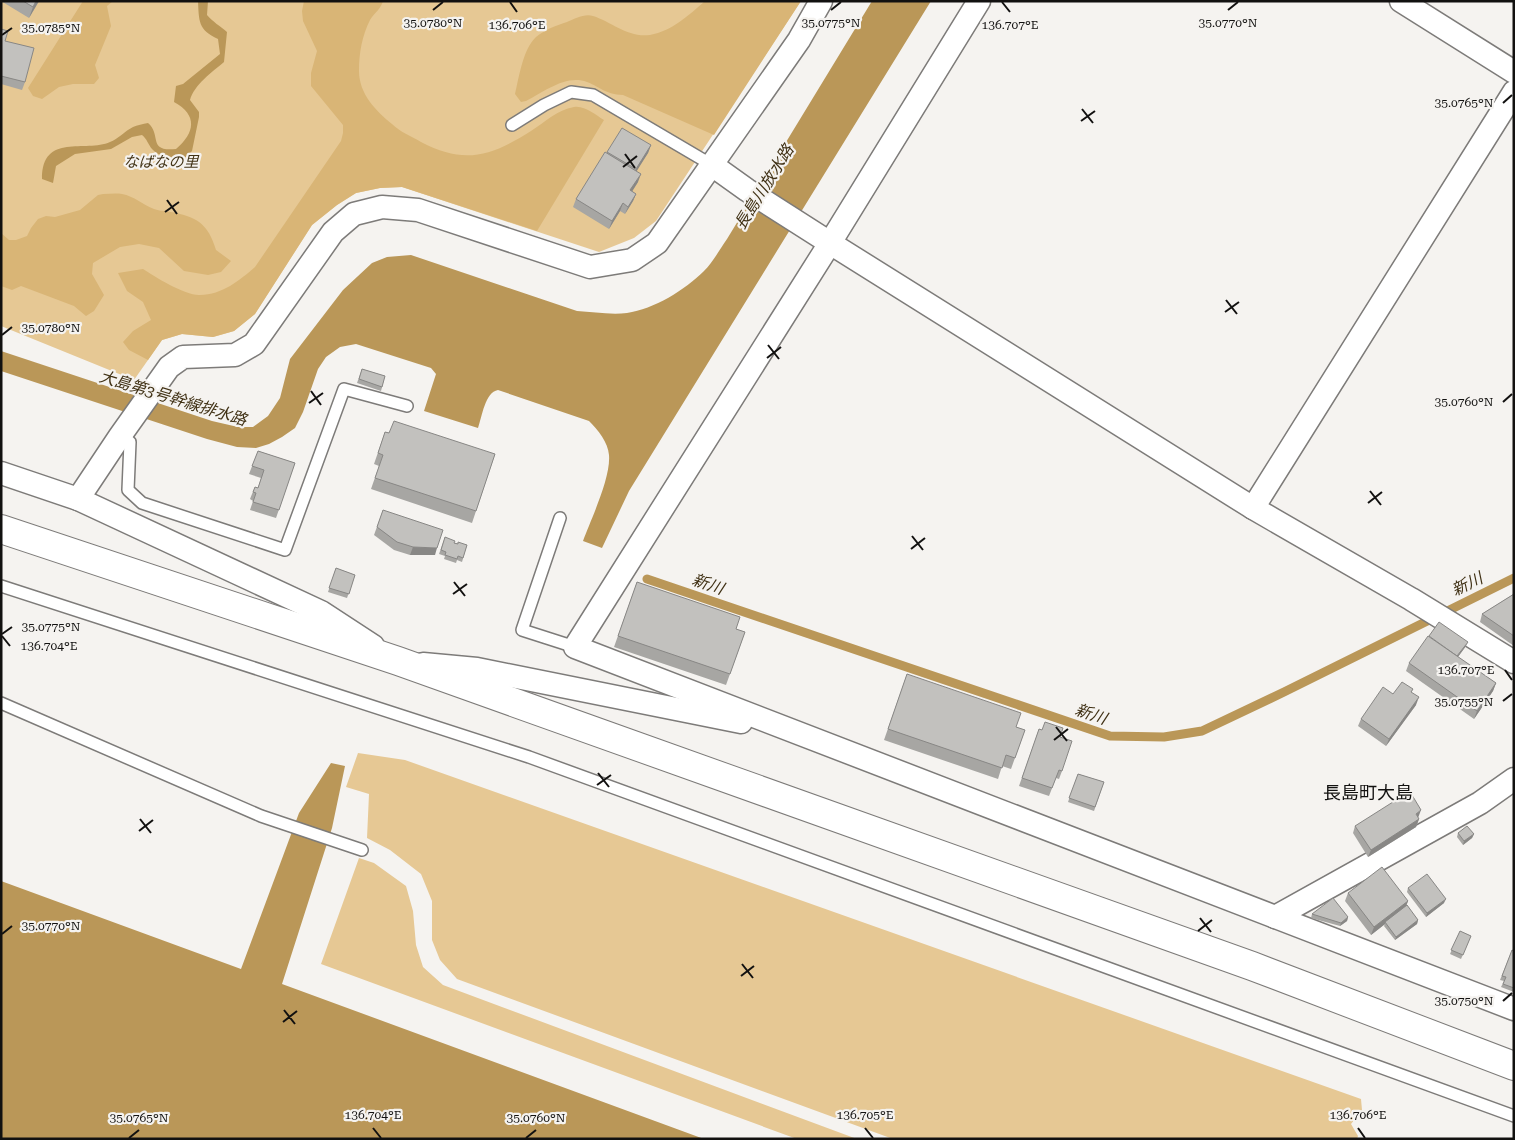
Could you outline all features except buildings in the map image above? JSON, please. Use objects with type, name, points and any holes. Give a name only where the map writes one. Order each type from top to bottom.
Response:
[{"type":"street","points":[[78,498],[169,367],[183,357],[235,355],[254,344],[334,232],[354,214],[382,207],[418,210],[590,267],[632,260],[657,243],[799,40],[821,1]]},
{"type":"street","points":[[979,1],[830,243],[575,647],[1514,1009]]},
{"type":"street","points":[[1402,1],[1514,72]]},
{"type":"street","points":[[1253,508],[1514,92]]},
{"type":"street","points":[[712,165],[811,231],[1253,508],[1411,599],[1514,662]]},
{"type":"street","points":[[1,473],[78,498],[321,612],[398,661],[477,669],[803,735]]},
{"type":"street","points":[[1,529],[398,661],[1252,966],[1514,1066]]},
{"type":"street","points":[[1275,917],[1480,802],[1514,779]]},
{"type":"lane","points":[[512,125],[544,105],[571,92],[593,94],[712,165]]},
{"type":"lane","points":[[123,432],[130,442],[128,490],[142,503],[285,550],[344,388],[407,406]]},
{"type":"lane","points":[[560,518],[522,630],[575,647]]},
{"type":"lane","points":[[1,586],[530,757],[1514,1116]]},
{"type":"lane","points":[[1,703],[261,816],[362,850]]},
{"type":"green space","name":"なばなの里","points":[[1,1],[801,1],[656,221],[634,238],[599,252],[402,187],[380,188],[356,193],[312,225],[255,314],[234,331],[213,337],[182,334],[162,340],[134,380],[1,326]]},
{"type":"green space","points":[[358,753],[405,760],[1361,1099],[1362,1110],[1351,1124],[1358,1136],[1357,1139],[893,1139],[457,979],[440,960],[432,940],[432,901],[421,874],[390,850],[367,838],[369,794],[346,787]]},
{"type":"green space","points":[[359,858],[374,863],[406,886],[413,911],[416,945],[423,967],[443,985],[857,1139],[797,1139],[321,964]]},
{"type":"shaded area","points":[[83,1],[113,1],[107,6],[111,26],[95,65],[99,78],[94,84],[73,84],[59,87],[42,99],[33,96],[28,88]]},
{"type":"shaded area","points":[[304,1],[383,1],[370,20],[363,38],[359,64],[362,87],[369,101],[395,127],[437,149],[451,154],[465,155],[490,152],[517,140],[557,114],[574,107],[586,109],[604,120],[537,231],[402,187],[380,188],[356,193],[312,225],[255,314],[234,331],[213,337],[182,334],[162,340],[148,360],[129,350],[123,342],[133,331],[151,320],[143,302],[127,291],[118,273],[143,269],[171,285],[200,295],[223,290],[230,286],[255,267],[341,141],[343,125],[311,86],[311,73],[317,51],[303,21]]},
{"type":"shaded area","points":[[705,1],[801,1],[714,135],[623,95],[608,92],[579,80],[571,80],[555,85],[526,101],[521,102],[515,94],[522,64],[532,42],[536,37],[555,26],[590,15],[627,32],[650,35],[673,26]]},
{"type":"shaded area","points":[[98,195],[126,195],[154,209],[177,213],[194,219],[208,231],[216,250],[231,261],[221,272],[208,275],[184,271],[159,248],[139,244],[120,247],[93,263],[92,274],[104,295],[94,311],[86,316],[74,306],[21,286],[12,290],[1,286],[1,233],[9,240],[16,240],[27,236],[38,219],[46,216],[55,217],[80,210]]},
{"type":"water","points":[[198,1],[208,1],[207,15],[227,32],[224,62],[199,84],[190,100],[199,112],[192,151],[186,157],[173,158],[163,156],[152,149],[142,135],[132,137],[111,149],[75,154],[56,166],[53,183],[42,179],[44,164],[49,155],[57,150],[110,142],[138,125],[148,123],[152,128],[156,142],[161,148],[176,149],[182,143],[190,131],[191,124],[187,113],[174,102],[176,86],[183,84],[220,54],[218,39],[211,36],[201,24]]},
{"type":"water","name":"長島川放水路","points":[[872,1],[931,1],[629,491],[602,548],[583,541],[604,487],[609,464],[607,445],[589,421],[498,390],[490,395],[487,400],[478,428],[424,411],[436,374],[431,368],[356,344],[340,347],[326,357],[318,369],[303,412],[295,428],[269,444],[256,448],[237,447],[207,439],[1,371],[1,351],[212,421],[238,427],[253,427],[268,416],[280,398],[290,359],[343,290],[372,263],[387,257],[411,255],[577,311],[621,314],[637,311],[658,303],[688,285],[713,260]]},
{"type":"water","points":[[331,763],[345,766],[332,828],[282,984],[704,1139],[1,1139],[1,881],[241,969],[299,813]]},
{"type":"waterway","name":"新川","points":[[647,579],[1110,736],[1164,737],[1202,731],[1514,578]]},
{"type":"district","name":"長島町大島","points":[[1368,792]]},
{"type":"water label","name":"大島第3号幹線排水路","points":[[173,398]]}]
